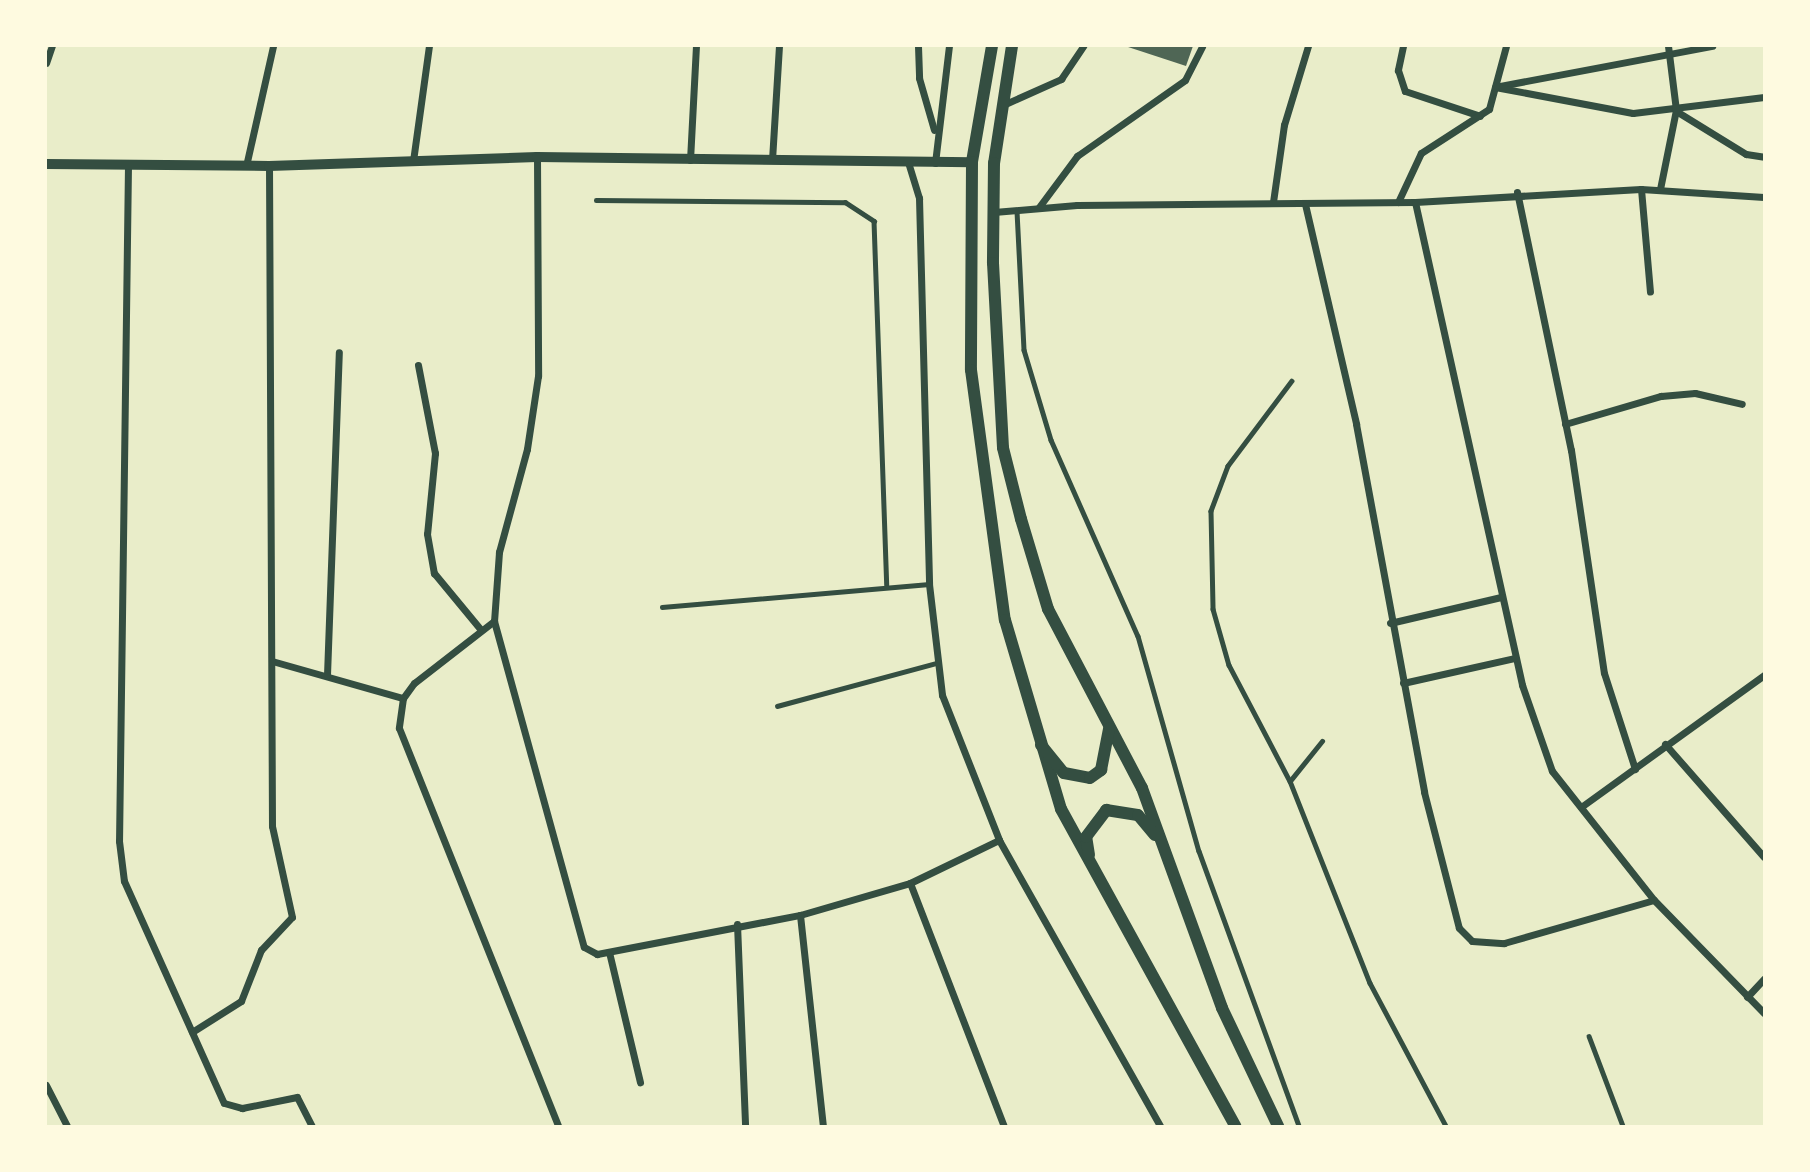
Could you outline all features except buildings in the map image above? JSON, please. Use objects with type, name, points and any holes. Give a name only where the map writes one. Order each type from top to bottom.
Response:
[{"type":"main road","points":[[992,46],[972,162],[971,370],[988,527],[1036,739],[1091,867],[1234,1126]]},
{"type":"main road","points":[[1012,46],[1002,105],[994,212],[1003,448],[1048,610],[1142,788],[1222,1009],[1278,1126]]},
{"type":"main road","points":[[1036,739],[1064,773],[1090,778],[1101,770],[1109,729]]},
{"type":"main road","points":[[1091,867],[1086,837],[1107,810],[1138,815],[1160,840]]},
{"type":"street","points":[[46,63],[52,46]]},
{"type":"street","points":[[246,166],[273,46]]},
{"type":"street","points":[[413,161],[429,46]]},
{"type":"street","points":[[690,160],[696,46]]},
{"type":"street","points":[[772,160],[779,46]]},
{"type":"street","points":[[918,46],[919,78],[935,134]]},
{"type":"street","points":[[935,163],[935,134],[949,46]]},
{"type":"street","points":[[1002,105],[1061,79],[1083,46]]},
{"type":"street","points":[[1038,207],[1077,156],[1185,80],[1202,46]]},
{"type":"street","points":[[1273,202],[1284,125],[1308,46]]},
{"type":"street","points":[[1403,46],[1398,69],[1405,91],[1480,116]]},
{"type":"street","points":[[1398,202],[1421,153],[1480,116],[1495,87],[1506,46]]},
{"type":"street","points":[[1495,87],[1669,49],[1712,46]]},
{"type":"street","points":[[1660,190],[1676,110],[1669,49]]},
{"type":"street","points":[[1495,87],[1633,113],[1676,110],[1765,97]]},
{"type":"street","points":[[1676,110],[1746,154],[1765,157]]},
{"type":"street","points":[[537,157],[538,376],[527,449],[499,552],[494,621],[584,947],[609,952],[737,924],[800,915],[911,883],[999,840]]},
{"type":"street","points":[[46,164],[269,166],[537,157],[972,162]]},
{"type":"street","points":[[908,162],[919,198],[929,584],[936,663],[957,746],[999,840],[1160,1126]]},
{"type":"street","points":[[128,165],[119,841],[138,920],[223,1102],[242,1108],[297,1097],[312,1126]]},
{"type":"street","points":[[192,1031],[241,1001],[261,950],[292,917],[272,826],[269,166]]},
{"type":"street","points":[[994,212],[1038,207],[1415,202],[1517,192],[1641,189],[1765,197]]},
{"type":"street","points":[[1641,189],[1650,292]]},
{"type":"street","points":[[1517,192],[1566,424],[1604,673],[1635,769]]},
{"type":"street","points":[[1415,202],[1501,597],[1516,658],[1552,771],[1654,900],[1765,1013]]},
{"type":"street","points":[[1305,204],[1356,424],[1390,624],[1459,928],[1472,941],[1504,943],[1654,900]]},
{"type":"street","points":[[327,675],[339,352]]},
{"type":"street","points":[[418,365],[436,453],[427,534],[434,573],[481,630]]},
{"type":"street","points":[[1566,424],[1695,393],[1742,404]]},
{"type":"street","points":[[1390,624],[1501,597]]},
{"type":"street","points":[[494,621],[403,698],[399,728],[558,1126]]},
{"type":"street","points":[[1404,682],[1516,658]]},
{"type":"street","points":[[272,661],[403,698]]},
{"type":"street","points":[[1581,807],[1665,744],[1765,675]]},
{"type":"street","points":[[1665,744],[1765,857]]},
{"type":"street","points":[[911,883],[1004,1126]]},
{"type":"street","points":[[800,915],[823,1126]]},
{"type":"street","points":[[737,924],[744,1126]]},
{"type":"street","points":[[609,952],[640,1082]]},
{"type":"street","points":[[1747,997],[1765,979]]},
{"type":"street","points":[[46,1085],[67,1126]]},
{"type":"lane","points":[[596,200],[845,202],[873,221],[887,585]]},
{"type":"lane","points":[[1017,209],[1024,350],[1051,440],[1138,636],[1199,851],[1300,1126]]},
{"type":"lane","points":[[1292,381],[1228,466],[1211,510],[1208,544],[1219,636],[1290,781],[1370,983],[1446,1126]]},
{"type":"lane","points":[[662,607],[887,585],[929,584]]},
{"type":"lane","points":[[777,706],[936,663]]},
{"type":"lane","points":[[1290,781],[1322,741]]},
{"type":"lane","points":[[1589,1036],[1623,1126]]}]
